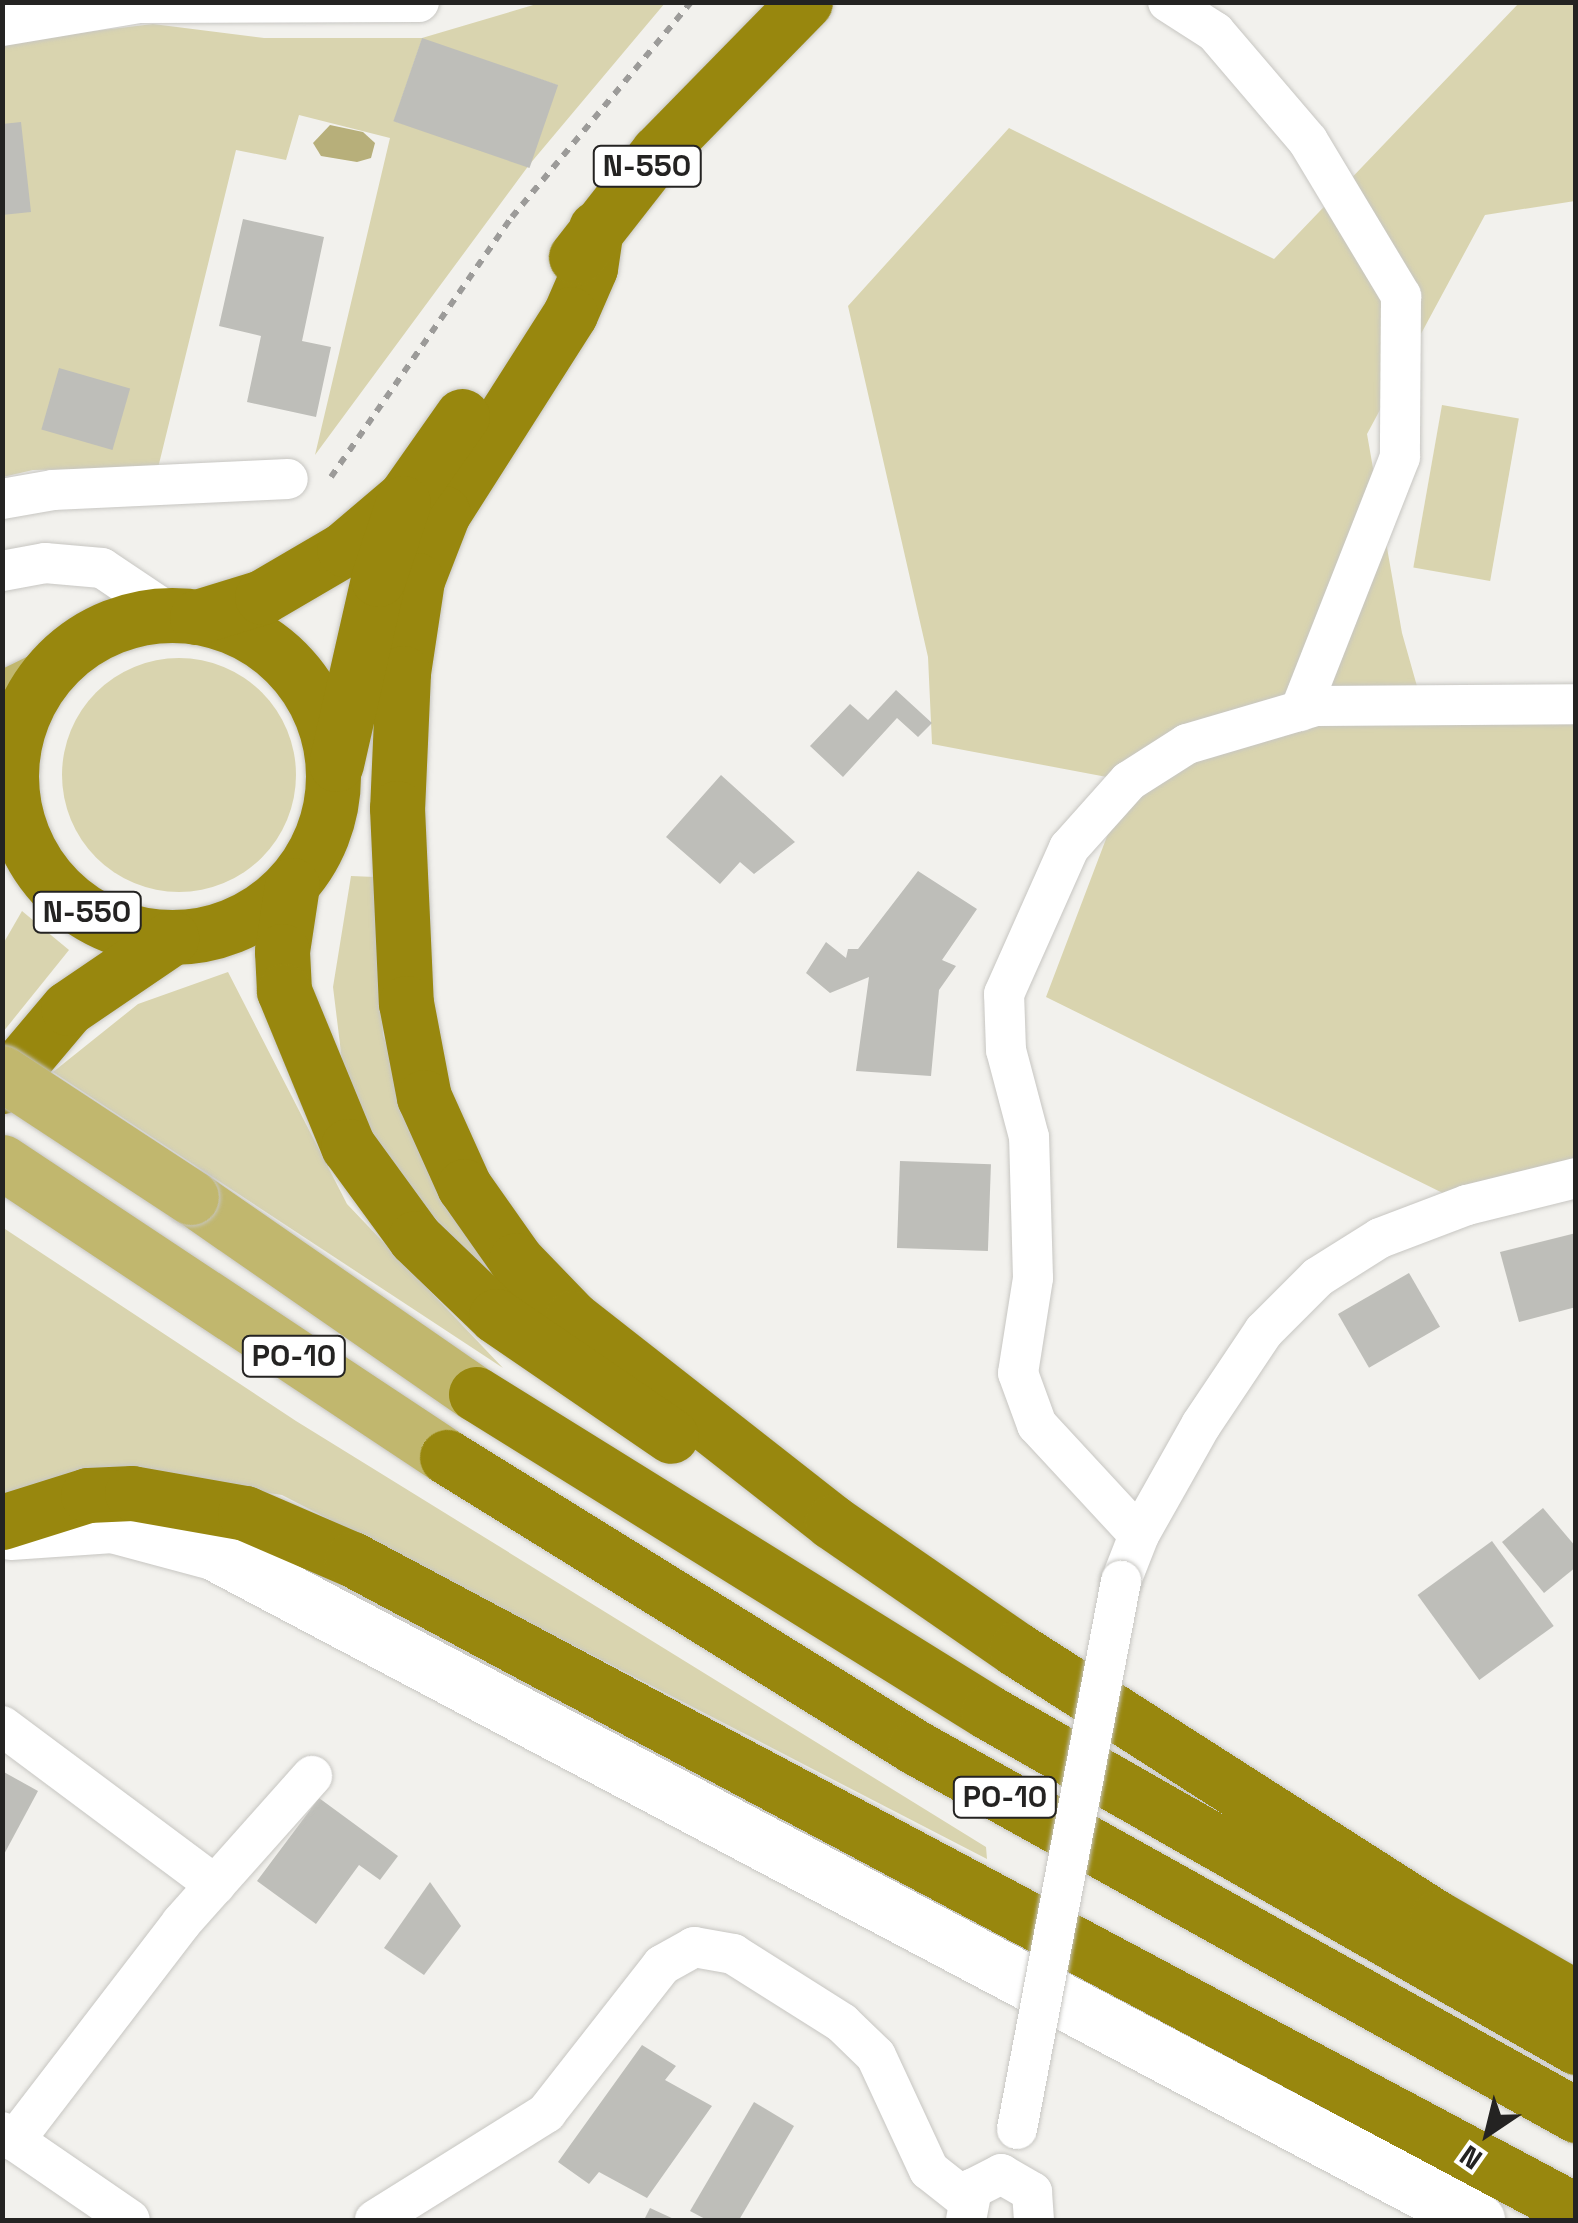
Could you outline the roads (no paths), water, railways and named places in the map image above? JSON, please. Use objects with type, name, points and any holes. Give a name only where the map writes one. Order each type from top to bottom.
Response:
[{"type":"highway","name":"N-550","points":[[2,876],[17,822],[13,746],[23,689],[100,632],[262,596],[310,572],[405,497],[596,228],[658,152],[805,2]]},
{"type":"highway","points":[[596,228],[590,268],[570,314],[460,482],[418,580],[403,673],[397,808],[406,1003],[424,1097],[464,1186],[516,1260],[572,1318],[832,1522],[1167,1746],[1436,1918],[1576,1998]]},
{"type":"highway","name":"N-550","points":[[17,822],[34,860],[59,892],[92,916],[130,932],[171,938],[216,932],[257,914],[292,884],[323,834],[378,579],[405,497]]},
{"type":"highway","name":"N-550","points":[[184,616],[257,640],[304,684],[320,712],[333,776]]},
{"type":"highway","points":[[292,884],[282,952],[284,991],[348,1146],[415,1238],[496,1316],[580,1378],[749,1486],[832,1522]]},
{"type":"highway","name":"N-550","points":[[2,1086],[68,1008],[171,938]]},
{"type":"highway","name":"PO-10","points":[[476,1394],[955,1692],[1576,2048]]},
{"type":"highway","name":"PO-10","points":[[447,1457],[915,1747],[1576,2115]]},
{"type":"highway","points":[[2,1522],[88,1495],[132,1493],[246,1513],[352,1559],[1576,2210]]},
{"type":"main road","name":"PO-10","points":[[2,1073],[476,1394]]},
{"type":"main road","name":"PO-10","points":[[2,1162],[447,1457]]},
{"type":"street","points":[[2,26],[139,3],[420,2]]},
{"type":"street","points":[[1168,2],[1216,32],[1308,141],[1401,296],[1400,457],[1300,710]]},
{"type":"street","points":[[2,499],[53,490],[301,483]]},
{"type":"street","points":[[5,560],[102,568],[184,616]]},
{"type":"street","points":[[1139,1535],[1036,1426],[1018,1373],[1032,1278],[1029,1137],[1006,1050],[1004,994],[1069,848],[1129,781],[1187,744],[1300,710],[1576,704]]},
{"type":"street","points":[[1013,2177],[1017,2129],[1121,1581],[1139,1535],[1264,1331],[1318,1277],[1380,1238],[1468,1205],[1576,1178]]},
{"type":"street","points":[[2,1533],[53,1524],[112,1525],[214,1552],[1477,2220]]},
{"type":"street","points":[[2,1726],[214,1886]]},
{"type":"street","points":[[130,2220],[8,2136],[214,1886],[312,1776]]},
{"type":"street","points":[[375,2220],[546,2113],[662,1965],[694,1947],[734,1954],[842,2023],[876,2056],[928,2170],[966,2210],[979,2181],[1013,2177],[1032,2192],[1034,2220]]}]
